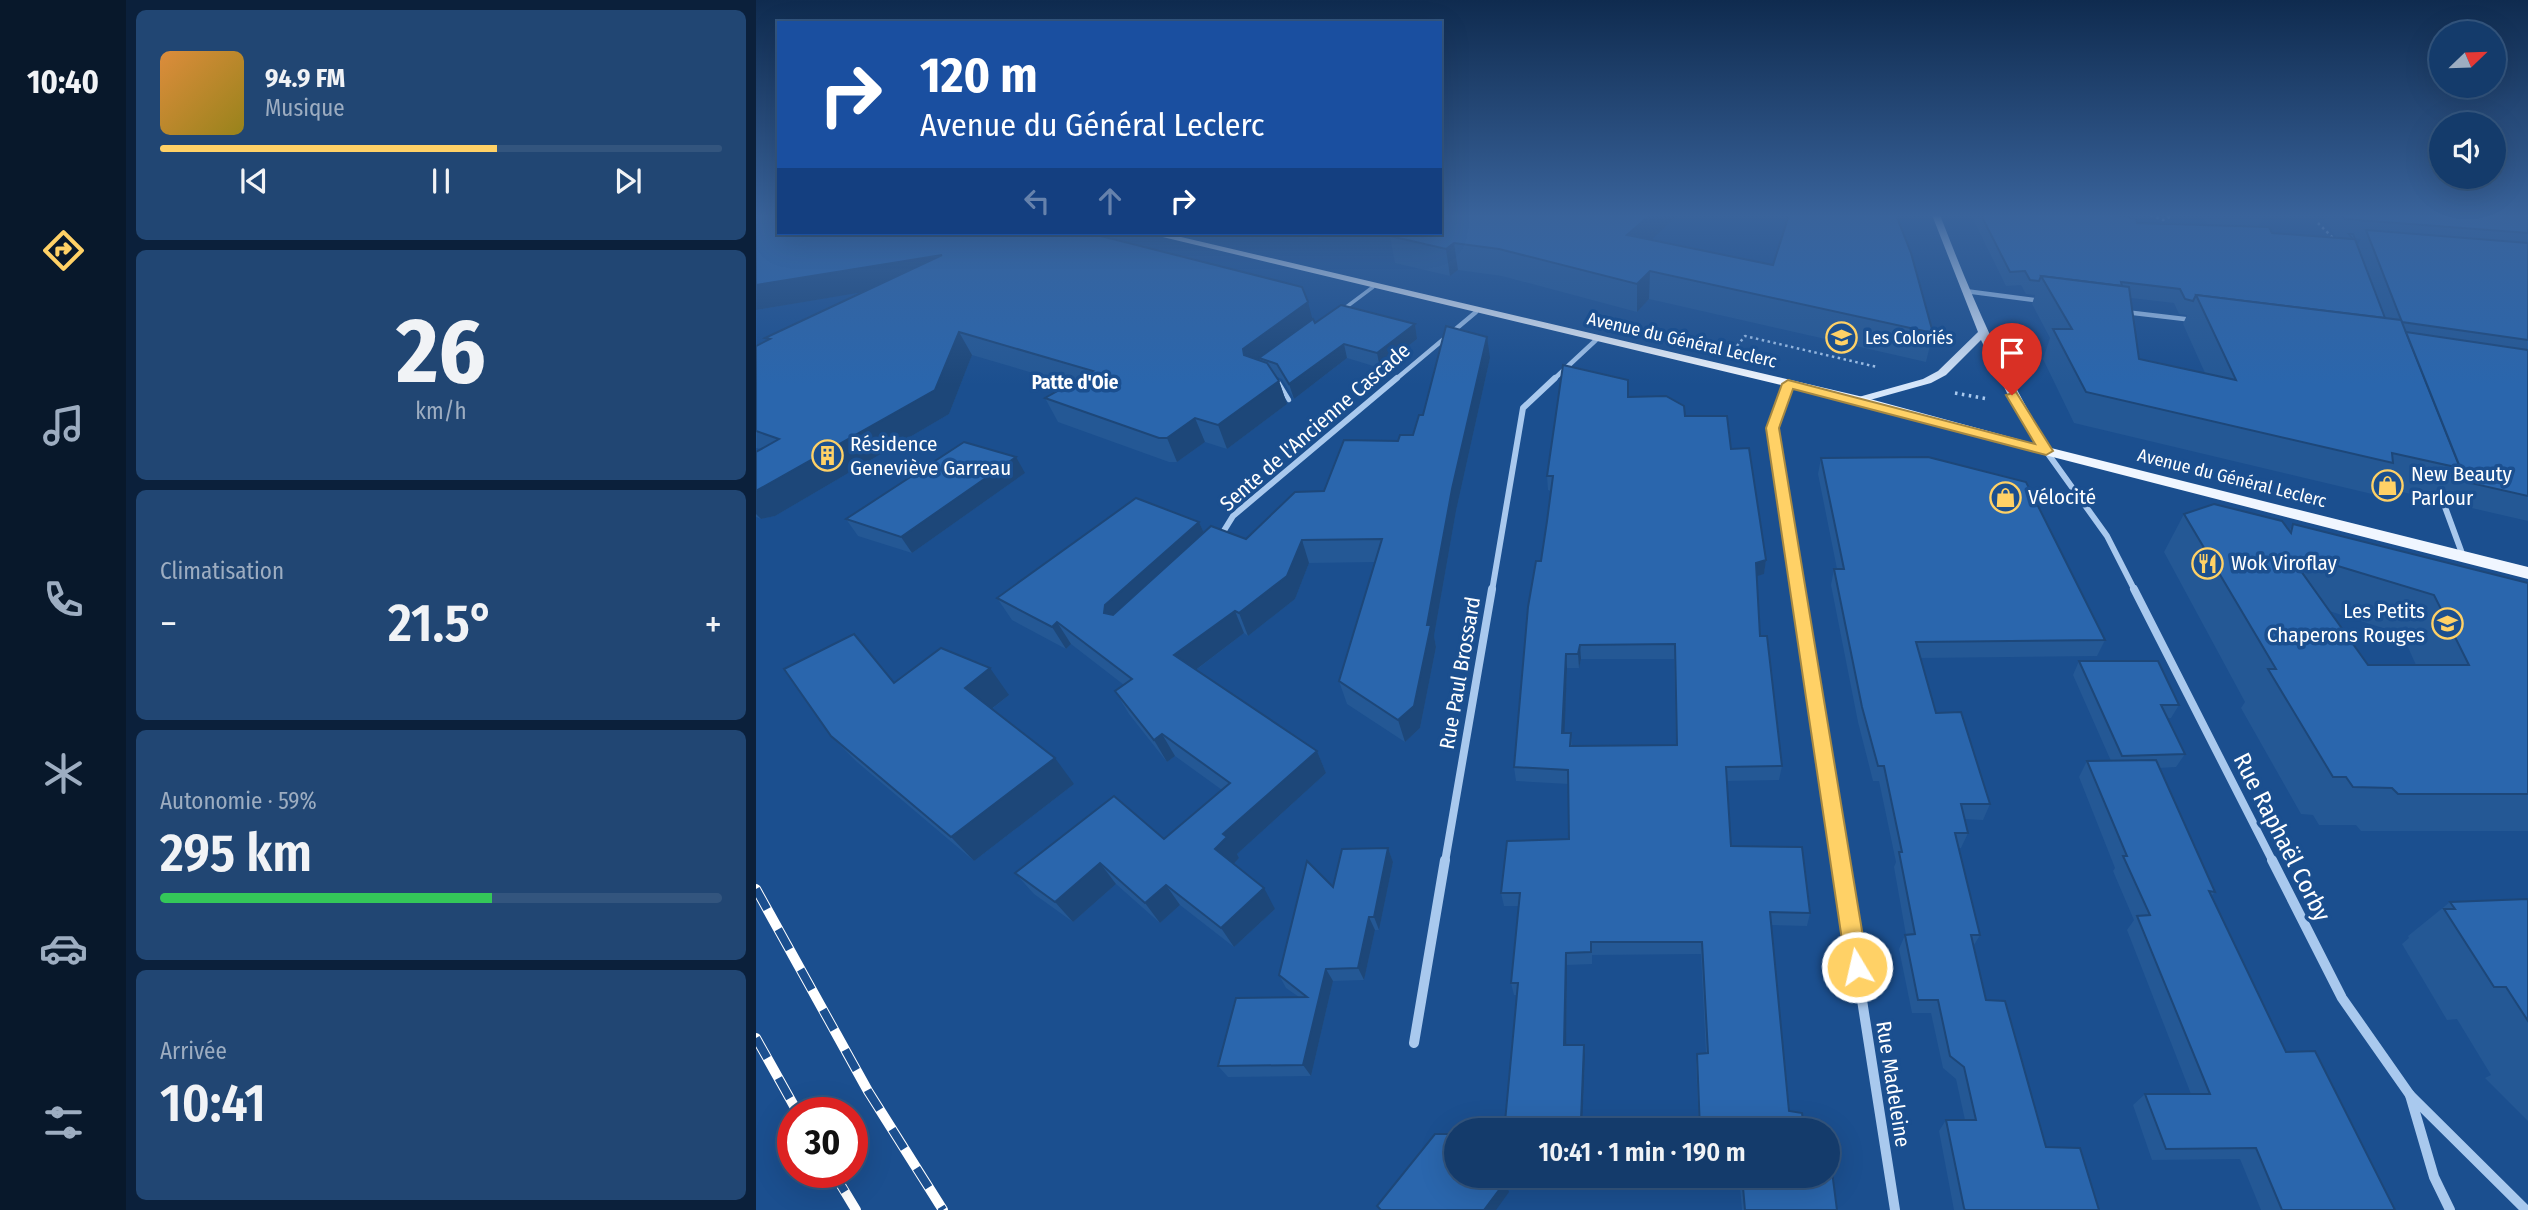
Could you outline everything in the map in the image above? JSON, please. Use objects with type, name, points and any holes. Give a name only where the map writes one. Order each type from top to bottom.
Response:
[{"type":"main road","name":"Avenue du Général Leclerc","points":[[1309,271],[1859,400],[2046,451],[2528,573]]},
{"type":"main road","points":[[1958,271],[2014,400],[2046,451]]},
{"type":"main road","points":[[1859,400],[1927,381],[1942,373],[1984,331]]},
{"type":"street","points":[[1965,291],[2046,302]]},
{"type":"street","points":[[2114,310],[2208,322]]},
{"type":"street","name":"Sente de l'Ancienne Cascade","points":[[1216,545],[1233,516],[1476,312]]},
{"type":"street","name":"Rue Paul Brossard","points":[[1414,1043],[1523,408],[1596,340]]},
{"type":"street","name":"Rue Madeleine","points":[[1788,384],[1772,428],[1895,1210]]},
{"type":"street","name":"Rue Raphaël Corby","points":[[2046,451],[2107,536],[2342,998],[2410,1095],[2526,1210]]},
{"type":"street","points":[[2435,482],[2463,556]]},
{"type":"street","points":[[2410,1095],[2434,1177],[2450,1210]]},
{"type":"lane","points":[[1334,316],[1373,287]]},
{"type":"lane","points":[[1266,378],[1278,382],[1289,400]]},
{"type":"path","points":[[1720,369],[1745,336],[1878,367]]},
{"type":"path","points":[[1927,381],[1966,397],[2014,400]]},
{"type":"building","points":[[756,271],[840,271],[756,285]]},
{"type":"building","points":[[907,271],[1241,271],[1302,287],[1308,302],[1243,349],[1244,355],[1267,363],[1279,381],[1218,425],[1195,418],[1167,438],[1159,438],[1045,398],[1093,371],[959,332],[935,390],[756,491],[756,452],[779,439],[756,431],[756,346],[770,339],[765,338]]},
{"type":"building","points":[[1588,271],[1650,271],[1637,284]]},
{"type":"building","points":[[1652,271],[1916,271],[1933,333]]},
{"type":"building","points":[[2025,271],[2367,271],[2385,318],[2196,295],[2193,301],[2185,299],[2180,289],[2121,282],[2122,286],[2041,276],[2039,281],[2030,280]]},
{"type":"building","points":[[2382,271],[2528,271],[2528,340],[2402,322]]},
{"type":"building","points":[[2041,276],[2129,287],[2139,359],[2236,380],[2196,295],[2401,320],[2460,468],[2392,453],[2393,463],[2086,392],[2053,329],[2072,329]]},
{"type":"building","points":[[1341,305],[1415,324],[1377,353],[1344,344],[1289,384],[1277,364],[1259,358],[1313,319],[1315,323]]},
{"type":"building","points":[[1446,326],[1487,337],[1452,489],[1427,625],[1431,625],[1414,706],[1398,720],[1339,681],[1382,539],[1302,540],[1287,576],[1239,613],[1235,611],[1174,655],[1317,751],[1223,834],[1227,837],[1215,849],[1264,888],[1221,928],[1166,885],[1145,903],[1100,863],[1055,902],[1015,873],[1114,796],[1164,839],[1230,783],[1162,734],[1154,740],[1115,691],[1132,679],[1057,622],[1052,627],[997,598],[1136,498],[1199,522],[1105,605],[1104,613],[1113,615],[1211,526],[1246,539],[1295,492],[1324,491],[1344,440],[1398,441],[1400,435],[1413,435],[1419,415],[1423,415]]},
{"type":"building","points":[[2406,332],[2528,350],[2528,496],[2466,482]]},
{"type":"building","points":[[1563,365],[1628,380],[1628,397],[1666,396],[1684,406],[1685,416],[1727,416],[1731,449],[1749,448],[1766,560],[1756,563],[1760,636],[1767,636],[1782,766],[1726,767],[1731,846],[1802,847],[1810,913],[1770,912],[1789,1111],[1802,1113],[1803,1118],[1700,1118],[1697,1054],[1708,1053],[1702,942],[1591,942],[1591,952],[1566,953],[1564,1045],[1584,1045],[1581,1118],[1505,1118],[1518,983],[1511,983],[1520,893],[1501,893],[1507,841],[1569,839],[1568,770],[1514,767],[1528,607],[1536,561],[1541,561],[1553,476],[1547,476]],"holes":[[[1675,644],[1677,745],[1570,746],[1571,733],[1562,733],[1566,654],[1578,654],[1580,645]]]},
{"type":"building","points":[[964,442],[1016,457],[901,537],[846,519]]},
{"type":"building","points":[[1928,457],[2026,482],[2105,640],[1916,642],[1936,713],[1961,712],[1990,804],[1961,804],[1968,833],[1955,833],[1980,935],[1971,935],[1986,1000],[2005,1001],[2046,1147],[2080,1148],[2099,1210],[1964,1208],[1946,1120],[1976,1120],[1964,1067],[1950,1056],[1938,1000],[1918,1000],[1905,935],[1915,934],[1899,852],[1902,852],[1884,766],[1878,766],[1862,707],[1834,569],[1844,569],[1821,458]]},
{"type":"building","points":[[2214,504],[2282,521],[2291,533],[2293,524],[2528,583],[2528,794],[2398,794],[2392,788],[2353,787],[2346,777],[2333,777],[2268,669],[2276,669],[2184,514]],"holes":[[[2308,557],[2434,595],[2469,665],[2368,665],[2296,564],[2317,569]]]},
{"type":"building","points":[[854,634],[894,683],[941,648],[990,668],[965,688],[1055,758],[951,837],[831,736],[784,669]]},
{"type":"building","points":[[2079,661],[2158,661],[2179,705],[2161,705],[2185,754],[2122,756]]},
{"type":"building","points":[[2156,760],[2215,892],[2209,891],[2286,1052],[2315,1051],[2395,1210],[2282,1210],[2256,1148],[2166,1149],[2145,1094],[2210,1094],[2137,916],[2150,915],[2123,856],[2127,856],[2087,761]]},
{"type":"building","points":[[1388,848],[1374,917],[1369,917],[1358,968],[1326,969],[1303,1065],[1218,1066],[1236,998],[1307,997],[1279,975],[1307,861],[1333,887],[1342,849]]},
{"type":"building","points":[[2528,899],[2528,1021],[2506,987],[2494,987],[2444,909],[2455,909],[2450,902]]},
{"type":"building","points":[[1435,1134],[1444,1134],[1444,1188],[1500,1188],[1484,1210],[1381,1210],[1377,1206]]},
{"type":"building","points":[[1743,1188],[1834,1188],[1837,1210],[1745,1210]]},
{"type":"railway","points":[[756,889],[868,1091],[943,1210]]},
{"type":"railway","points":[[756,1038],[789,1097]]},
{"type":"railway","points":[[843,1188],[856,1210]]},
{"type":"place","name":"Les Coloriés","points":[[1842,338]]},
{"type":"place","name":"Résidence Geneviève Garreau","points":[[827,456]]},
{"type":"place","name":"New Beauty Parlour","points":[[2388,486]]},
{"type":"place","name":"Vélocité","points":[[2005,497]]},
{"type":"place","name":"Wok Viroflay","points":[[2208,563]]},
{"type":"place","name":"Les Petits Chaperons Rouges","points":[[2448,623]]},
{"type":"district","name":"Patte d'Oie","points":[[1075,382]]},
{"type":"route","points":[[1857,967],[1772,428],[1788,384],[1859,400],[2046,451],[2012,395]]}]
